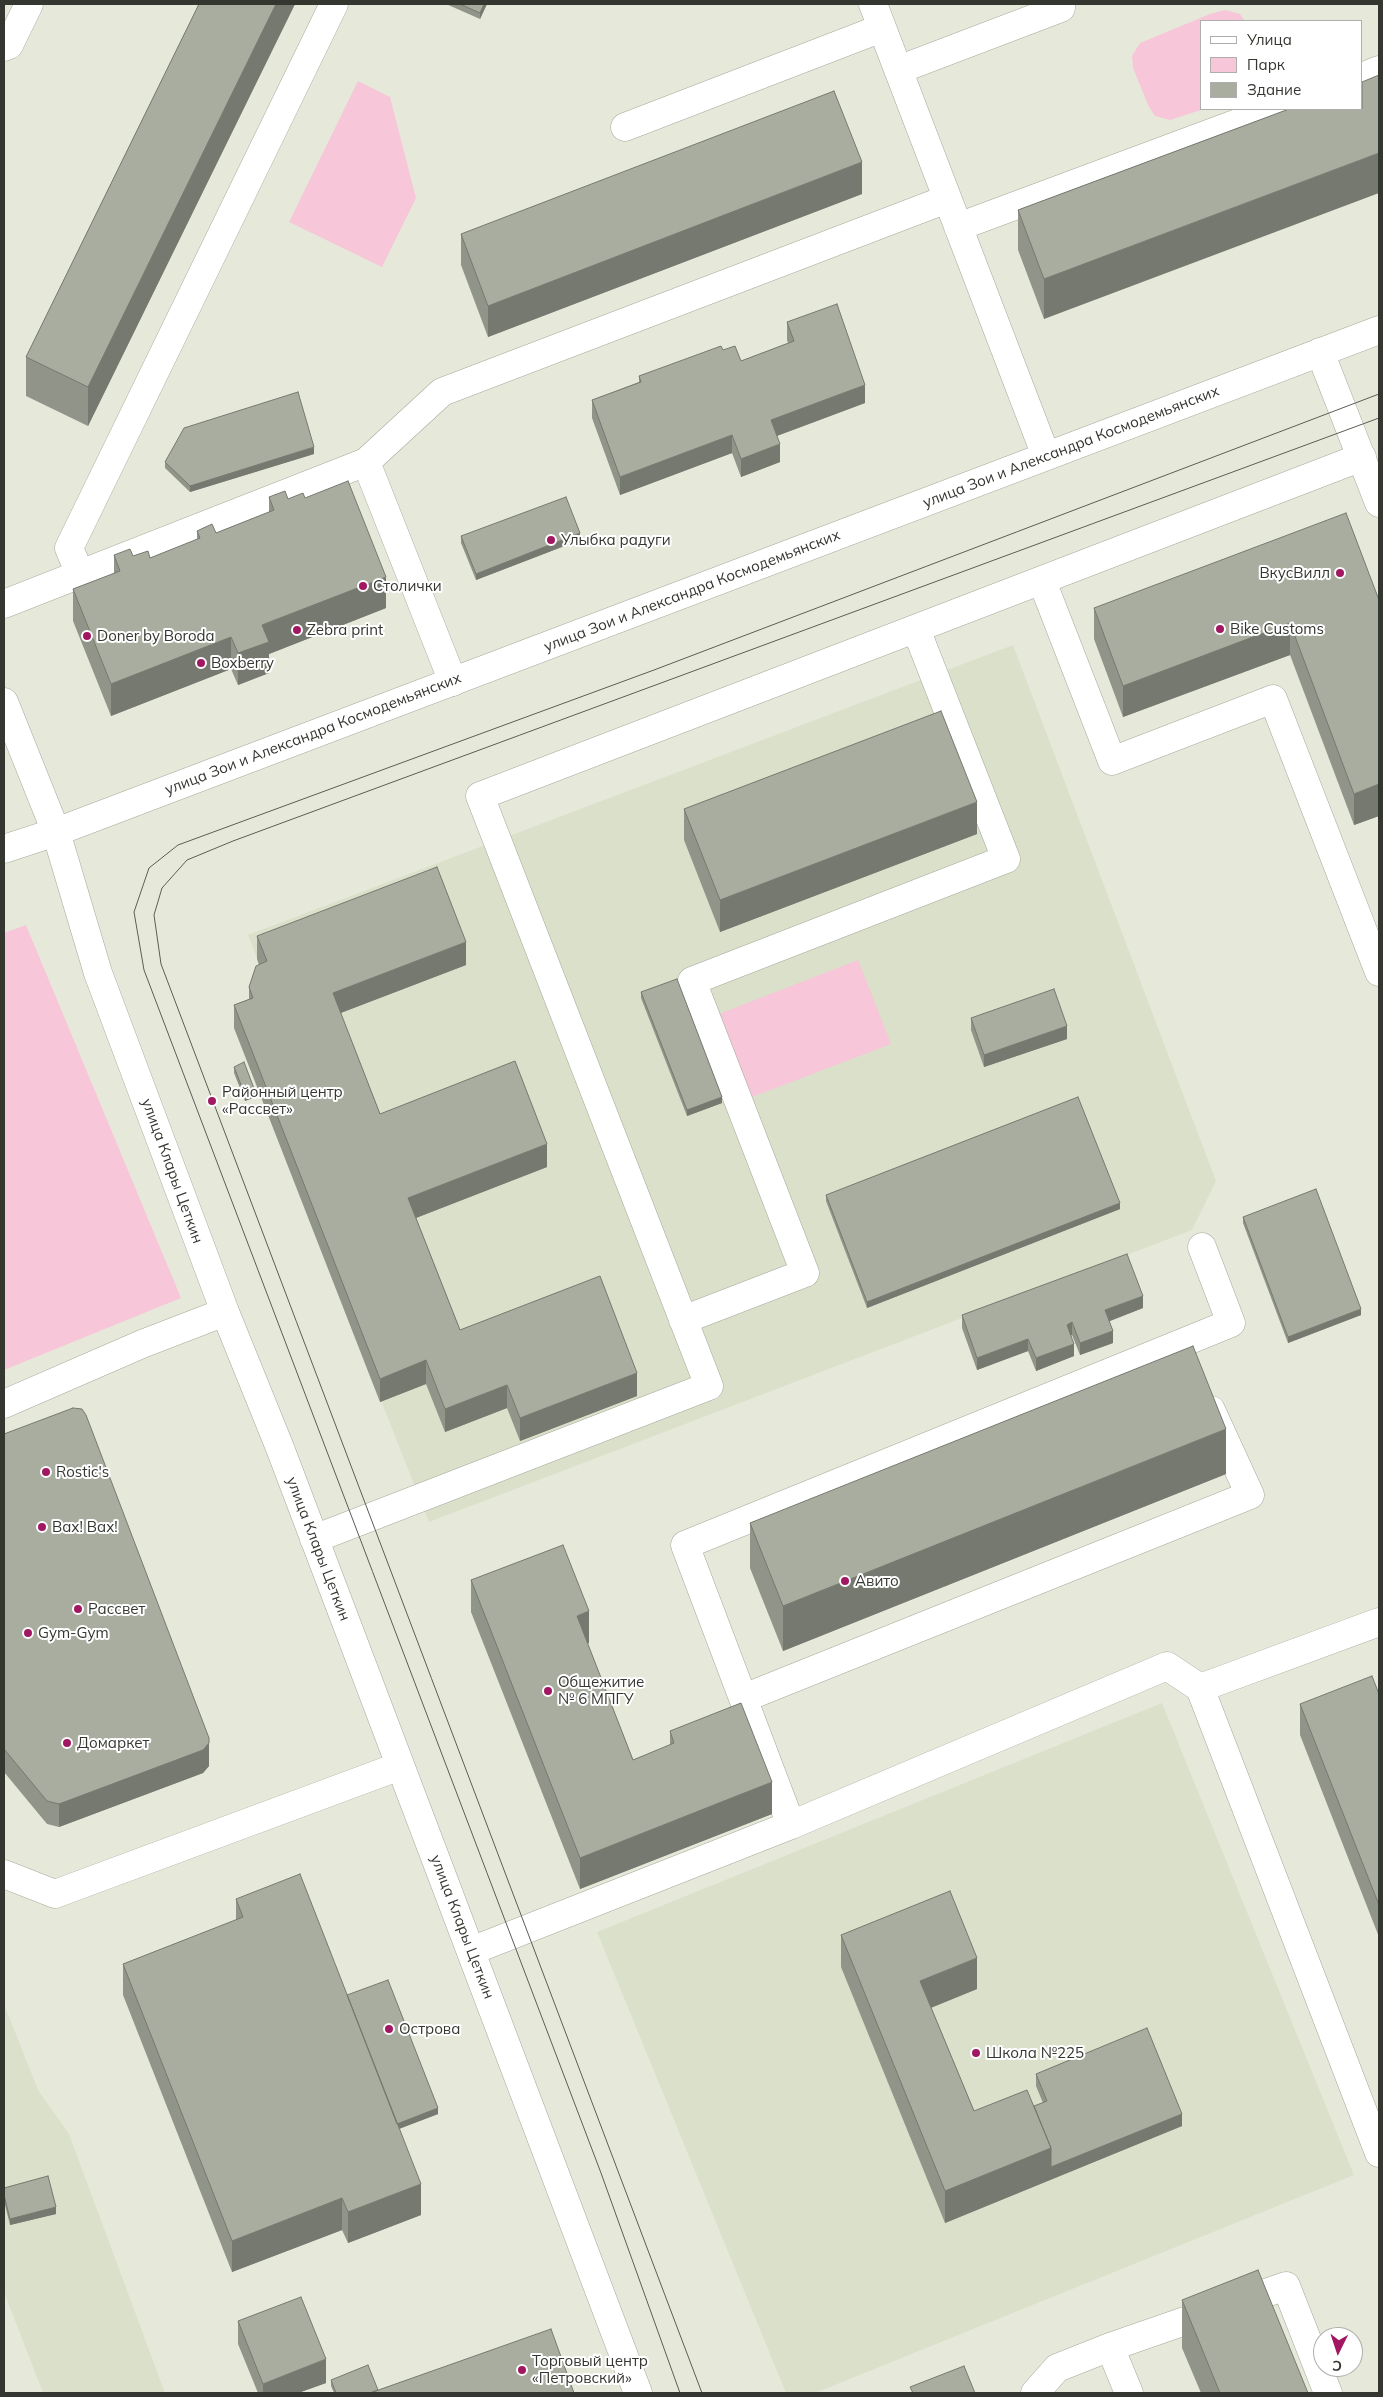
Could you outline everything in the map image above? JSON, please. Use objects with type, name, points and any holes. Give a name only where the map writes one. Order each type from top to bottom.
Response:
[{"type":"street","points":[[4,47],[8,45],[29,4]]},
{"type":"street","points":[[80,574],[69,548],[334,4]]},
{"type":"street","points":[[898,70],[1061,8],[1061,4]]},
{"type":"street","points":[[625,127],[877,16],[1046,456]]},
{"type":"street","points":[[1363,76],[1379,70]]},
{"type":"street","points":[[958,227],[1272,110]]},
{"type":"street","points":[[4,604],[366,462],[442,392],[947,199]]},
{"type":"street","name":"улица Зои и Александра Космодемьянских","points":[[4,848],[56,832],[1379,330]]},
{"type":"street","points":[[1320,352],[1379,504]]},
{"type":"street","points":[[314,1539],[709,1386],[480,796],[1362,458]]},
{"type":"street","points":[[366,462],[452,682]]},
{"type":"street","points":[[1042,581],[1112,761],[1273,698],[1379,972]]},
{"type":"street","points":[[683,1320],[805,1272],[692,981],[1006,859],[916,629]]},
{"type":"street","name":"улица Клары Цеткин","points":[[4,702],[56,832],[98,973],[224,1312],[314,1539],[638,2393]]},
{"type":"street","points":[[791,1825],[686,1545],[1231,1323],[1202,1247]]},
{"type":"street","points":[[4,1404],[142,1344],[224,1312]]},
{"type":"street","points":[[744,1698],[1250,1495],[1181,1344]]},
{"type":"street","points":[[1200,1688],[1379,1622]]},
{"type":"street","points":[[471,1951],[791,1825],[1167,1666],[1200,1688],[1379,2153]]},
{"type":"street","points":[[4,1874],[55,1894],[400,1766]]},
{"type":"street","points":[[1035,2393],[1057,2368],[1110,2347],[1286,2286],[1328,2393]]},
{"type":"street","points":[[1110,2347],[1129,2393]]},
{"type":"shaded area","points":[[1013,645],[1216,1181],[1192,1230],[429,1522],[234,1028],[267,984],[248,935]]},
{"type":"shaded area","name":"Школа №225","points":[[1162,1703],[1354,2175],[815,2393],[786,2393],[597,1932]]},
{"type":"shaded area","points":[[4,2004],[38,2090],[69,2134],[165,2393],[43,2393],[4,2292]]},
{"type":"green space","points":[[1225,10],[1240,14],[1244,20],[1200,20],[1201,110],[1170,120],[1155,116],[1149,107],[1133,68],[1132,56],[1140,43],[1210,14]]},
{"type":"green space","points":[[358,81],[390,97],[416,198],[382,267],[289,222]]},
{"type":"green space","points":[[26,925],[181,1298],[4,1370],[4,933]]},
{"type":"green space","points":[[858,960],[891,1044],[752,1097],[719,1014]]},
{"type":"building","points":[[199,4],[276,4],[88,387],[26,357]]},
{"type":"building","points":[[460,4],[484,4],[480,13]]},
{"type":"building","points":[[1379,75],[1379,153],[1044,279],[1018,210],[1286,110],[1363,110],[1363,82]]},
{"type":"building","points":[[834,91],[862,162],[488,306],[461,234]]},
{"type":"building","points":[[837,304],[865,385],[771,420],[780,444],[741,459],[732,435],[620,477],[592,400],[641,382],[639,376],[721,346],[723,350],[735,346],[741,361],[794,341],[787,322]]},
{"type":"building","points":[[298,392],[314,447],[190,486],[165,462],[184,428]]},
{"type":"building","points":[[348,481],[386,577],[262,625],[269,642],[238,653],[231,637],[111,684],[73,589],[120,571],[114,555],[130,549],[133,556],[148,551],[150,558],[200,538],[197,531],[212,524],[216,533],[274,510],[269,497],[285,491],[288,499],[303,493],[305,498]]},
{"type":"building","points":[[566,497],[580,533],[476,574],[461,536]]},
{"type":"building","points":[[1346,513],[1379,600],[1379,784],[1354,794],[1290,623],[1123,686],[1094,608]]},
{"type":"building","points":[[941,711],[977,802],[720,900],[684,809]]},
{"type":"building","points":[[437,867],[466,942],[333,993],[380,1114],[515,1061],[547,1144],[408,1198],[460,1330],[600,1276],[637,1373],[520,1418],[507,1385],[445,1409],[426,1360],[380,1379],[234,1005],[253,998],[249,987],[256,966],[267,961],[257,936]]},
{"type":"building","points":[[677,979],[722,1097],[687,1110],[641,992]]},
{"type":"building","points":[[1054,989],[1067,1026],[984,1055],[971,1018]]},
{"type":"building","points":[[244,1062],[255,1091],[245,1095],[234,1067]]},
{"type":"building","points":[[1078,1097],[1120,1203],[867,1302],[826,1195]]},
{"type":"building","points":[[1316,1189],[1361,1309],[1288,1337],[1243,1217]]},
{"type":"building","points":[[1127,1254],[1143,1296],[1105,1310],[1113,1331],[1080,1343],[1072,1322],[1067,1325],[1074,1344],[1036,1358],[1028,1339],[977,1358],[962,1315]]},
{"type":"building","points":[[1193,1346],[1226,1429],[783,1606],[750,1523]]},
{"type":"building","name":"Рассвет","points":[[73,1408],[82,1409],[86,1415],[209,1738],[209,1743],[203,1750],[59,1804],[47,1801],[4,1749],[4,1434]]},
{"type":"building","name":"Общежитие № 6 МПГУ","points":[[563,1545],[589,1611],[577,1616],[633,1760],[674,1743],[670,1731],[741,1703],[772,1782],[580,1858],[471,1580]]},
{"type":"building","points":[[1372,1676],[1379,1694],[1379,1905],[1300,1704]]},
{"type":"building","points":[[300,1874],[421,2184],[348,2212],[342,2198],[232,2241],[123,1964],[243,1917],[236,1899]]},
{"type":"building","points":[[950,1891],[977,1958],[920,1981],[974,2111],[1027,2090],[1051,2148],[945,2191],[841,1935]]},
{"type":"building","points":[[388,1980],[438,2108],[397,2124],[347,1995]]},
{"type":"building","points":[[1147,2028],[1182,2114],[1051,2167],[1051,2148],[1034,2106],[1047,2101],[1036,2074]]},
{"type":"building","points":[[48,2176],[56,2207],[10,2219],[4,2188]]},
{"type":"building","points":[[1258,2270],[1308,2393],[1220,2393],[1182,2300]]},
{"type":"building","points":[[301,2297],[326,2359],[263,2384],[238,2321]]},
{"type":"building","points":[[551,2329],[574,2393],[370,2393]]},
{"type":"building","points":[[368,2365],[378,2390],[370,2393],[336,2393],[331,2380]]},
{"type":"building","points":[[964,2366],[975,2393],[913,2393],[910,2387]]},
{"type":"tram line","points":[[680,2393],[601,2173],[144,970],[134,912],[149,868],[178,845],[654,670],[1379,394]]},
{"type":"tram line","points":[[702,2393],[161,964],[154,915],[162,888],[187,860],[233,841],[1379,418]]},
{"type":"place","name":"Улыбка радуги","points":[[551,540]]},
{"type":"place","name":"ВкусВилл","points":[[1340,573]]},
{"type":"place","name":"Столички","points":[[363,586]]},
{"type":"place","name":"Bike Customs","points":[[1220,629]]},
{"type":"place","name":"Zebra print","points":[[297,630]]},
{"type":"place","name":"Doner by Boroda","points":[[87,636]]},
{"type":"place","name":"Boxberry","points":[[201,663]]},
{"type":"place","name":"Районный центр «Рассвет»","points":[[212,1101]]},
{"type":"place","name":"Rostic's","points":[[46,1472]]},
{"type":"place","name":"Вах! Вах!","points":[[42,1527]]},
{"type":"place","name":"Авито","points":[[845,1581]]},
{"type":"place","name":"Рассвет","points":[[78,1609]]},
{"type":"place","name":"Gym-Gym","points":[[28,1633]]},
{"type":"place","name":"Общежитие № 6 МПГУ","points":[[548,1691]]},
{"type":"place","name":"Домаркет","points":[[67,1743]]},
{"type":"place","name":"Острова","points":[[389,2029]]},
{"type":"place","name":"Школа №225","points":[[976,2053]]},
{"type":"place","name":"Торговый центр «Петровский»","points":[[522,2370]]}]
